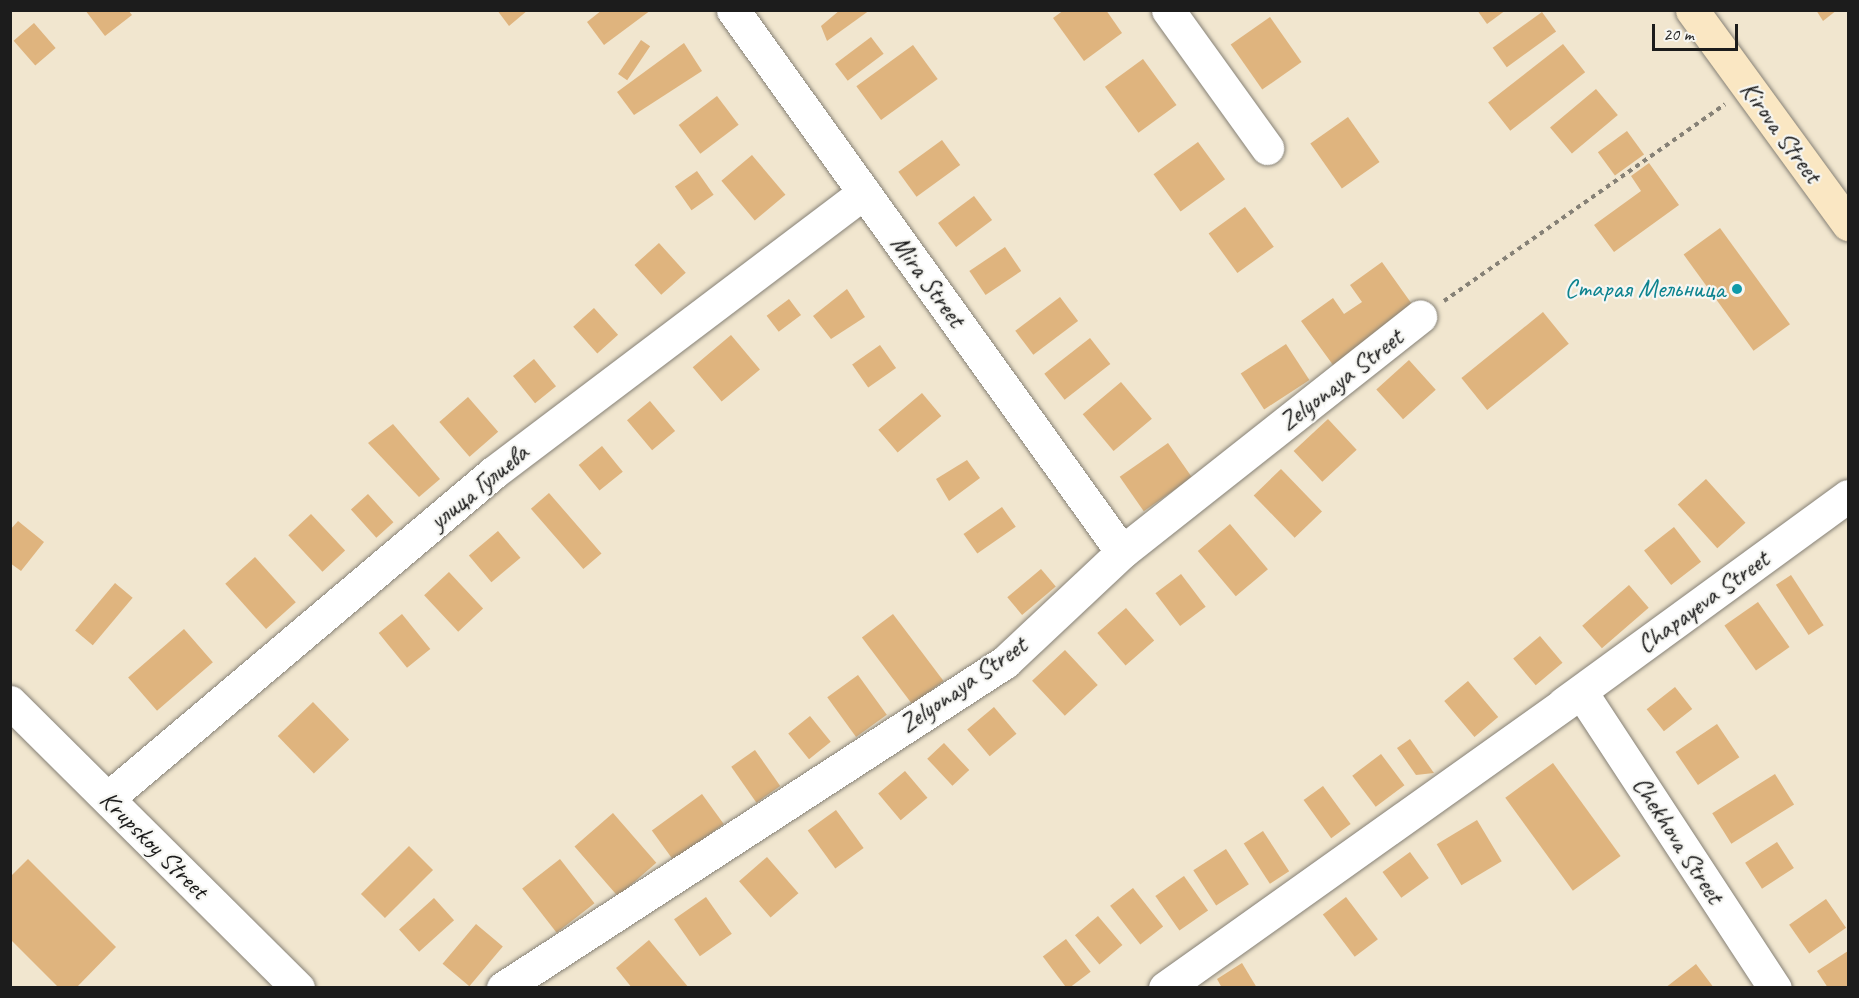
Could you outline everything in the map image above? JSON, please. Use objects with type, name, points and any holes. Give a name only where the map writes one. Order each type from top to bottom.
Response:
[{"type":"main road","name":"Kirova Street","points":[[1692,10],[1848,224]]},
{"type":"street","name":"Mira Street","points":[[733,10],[1122,552]]},
{"type":"street","points":[[1168,10],[1267,148]]},
{"type":"street","name":"улица Гулиева","points":[[108,798],[493,473],[864,192]]},
{"type":"street","name":"Zelyonaya Street","points":[[503,987],[1005,662],[1122,552],[1420,317]]},
{"type":"street","name":"Chapayeva Street","points":[[1166,987],[1848,496]]},
{"type":"street","name":"Chekhova Street","points":[[1569,699],[1775,987]]},
{"type":"street","name":"Krupskoy Street","points":[[10,702],[298,987]]},
{"type":"path","points":[[1420,317],[1748,88]]},
{"type":"building","points":[[85,10],[128,10],[132,15],[105,36]]},
{"type":"building","points":[[497,10],[528,10],[509,26]]},
{"type":"building","points":[[602,10],[651,10],[604,45],[587,22]]},
{"type":"building","points":[[840,10],[870,10],[827,41],[821,26]]},
{"type":"building","points":[[1064,10],[1106,10],[1122,33],[1084,61],[1053,18]]},
{"type":"building","points":[[1477,10],[1506,10],[1487,24]]},
{"type":"building","points":[[1816,10],[1837,10],[1823,21]]},
{"type":"building","points":[[1542,12],[1556,31],[1507,67],[1493,48]]},
{"type":"building","points":[[1270,17],[1302,62],[1262,90],[1231,45]]},
{"type":"building","points":[[34,23],[56,48],[35,66],[14,41]]},
{"type":"building","points":[[871,37],[884,54],[848,81],[835,64]]},
{"type":"building","points":[[641,40],[650,46],[627,80],[618,74]]},
{"type":"building","points":[[684,43],[702,71],[634,115],[617,92]]},
{"type":"building","points":[[1563,44],[1585,72],[1510,131],[1488,102]]},
{"type":"building","points":[[913,45],[938,79],[881,120],[856,86]]},
{"type":"building","points":[[1143,59],[1177,105],[1138,133],[1105,87]]},
{"type":"building","points":[[1596,89],[1618,115],[1572,154],[1550,128]]},
{"type":"building","points":[[717,96],[739,125],[700,154],[679,125]]},
{"type":"building","points":[[1348,117],[1380,162],[1342,188],[1310,143]]},
{"type":"building","points":[[1627,131],[1644,154],[1615,176],[1598,152]]},
{"type":"building","points":[[942,140],[960,165],[917,197],[898,172]]},
{"type":"building","points":[[1198,142],[1225,179],[1181,212],[1154,174]]},
{"type":"building","points":[[752,155],[785,195],[755,221],[721,181]]},
{"type":"building","points":[[1649,163],[1679,205],[1614,252],[1594,225],[1641,191],[1631,176]]},
{"type":"building","points":[[697,171],[714,195],[692,210],[675,186]]},
{"type":"building","points":[[974,196],[992,220],[956,247],[938,223]]},
{"type":"building","points":[[1245,207],[1274,247],[1237,273],[1209,233]]},
{"type":"building","name":"Старая Мельница","points":[[1720,228],[1790,324],[1754,351],[1684,254]]},
{"type":"building","points":[[659,243],[686,273],[661,295],[634,265]]},
{"type":"building","points":[[1005,247],[1021,271],[986,295],[969,271]]},
{"type":"building","points":[[1382,262],[1414,307],[1333,365],[1301,321],[1333,298],[1344,314],[1362,302],[1350,285]]},
{"type":"building","points":[[847,289],[865,317],[831,339],[813,316]]},
{"type":"building","points":[[1060,297],[1078,321],[1033,355],[1015,331]]},
{"type":"building","points":[[789,299],[801,315],[779,332],[767,316]]},
{"type":"building","points":[[594,308],[618,335],[597,353],[573,327]]},
{"type":"building","points":[[1543,312],[1569,344],[1487,410],[1461,378]]},
{"type":"building","points":[[731,335],[760,369],[722,402],[693,367]]},
{"type":"building","points":[[1090,338],[1110,364],[1065,400],[1044,374]]},
{"type":"building","points":[[1286,344],[1309,380],[1264,409],[1241,373]]},
{"type":"building","points":[[880,345],[896,368],[868,387],[852,365]]},
{"type":"building","points":[[534,359],[556,386],[535,403],[513,376]]},
{"type":"building","points":[[1409,360],[1436,390],[1403,419],[1376,389]]},
{"type":"building","points":[[1121,382],[1152,419],[1114,451],[1083,414]]},
{"type":"building","points":[[922,393],[941,416],[898,453],[878,430]]},
{"type":"building","points":[[468,397],[498,432],[469,457],[439,422]]},
{"type":"building","points":[[650,401],[675,431],[652,450],[627,420]]},
{"type":"building","points":[[1328,419],[1357,450],[1322,482],[1294,451]]},
{"type":"building","points":[[393,424],[440,479],[419,497],[368,443]]},
{"type":"building","points":[[1168,443],[1192,477],[1144,511],[1120,477]]},
{"type":"building","points":[[602,446],[623,472],[599,491],[579,465]]},
{"type":"building","points":[[967,460],[980,478],[949,501],[936,479]]},
{"type":"building","points":[[1281,469],[1322,511],[1295,538],[1254,495]]},
{"type":"building","points":[[1706,479],[1745,523],[1717,548],[1678,504]]},
{"type":"building","points":[[549,493],[601,553],[583,569],[531,509]]},
{"type":"building","points":[[368,494],[393,522],[376,538],[351,509]]},
{"type":"building","points":[[1002,507],[1016,527],[977,554],[963,534]]},
{"type":"building","points":[[311,514],[345,551],[322,572],[288,535]]},
{"type":"building","points":[[18,521],[44,542],[21,571],[10,563],[10,530]]},
{"type":"building","points":[[1230,524],[1268,569],[1236,596],[1198,551]]},
{"type":"building","points":[[1674,527],[1701,562],[1671,585],[1644,550]]},
{"type":"building","points":[[498,531],[520,558],[491,582],[469,555]]},
{"type":"building","points":[[255,557],[296,602],[266,629],[225,584]]},
{"type":"building","points":[[1041,569],[1056,587],[1022,615],[1007,597]]},
{"type":"building","points":[[449,572],[483,609],[458,632],[424,595]]},
{"type":"building","points":[[1181,574],[1206,607],[1180,626],[1155,593]]},
{"type":"building","points":[[1791,575],[1824,625],[1809,635],[1776,585]]},
{"type":"building","points":[[115,583],[133,598],[93,645],[75,630]]},
{"type":"building","points":[[1629,585],[1649,608],[1602,648],[1582,626]]},
{"type":"building","points":[[1758,602],[1790,647],[1756,671],[1724,626]]},
{"type":"building","points":[[1126,608],[1154,640],[1126,665],[1097,633]]},
{"type":"building","points":[[402,614],[430,649],[407,668],[379,633]]},
{"type":"building","points":[[893,614],[944,681],[912,705],[862,637]]},
{"type":"building","points":[[184,629],[213,662],[157,711],[128,678]]},
{"type":"building","points":[[1540,636],[1562,663],[1536,685],[1513,658]]},
{"type":"building","points":[[1065,650],[1098,685],[1065,716],[1032,681]]},
{"type":"building","points":[[858,675],[887,715],[856,737],[827,697]]},
{"type":"building","points":[[1468,681],[1498,717],[1474,737],[1444,701]]},
{"type":"building","points":[[1675,687],[1692,709],[1664,731],[1647,709]]},
{"type":"building","points":[[313,702],[349,739],[314,773],[278,736]]},
{"type":"building","points":[[994,707],[1016,734],[990,756],[967,729]]},
{"type":"building","points":[[810,716],[831,742],[809,759],[788,734]]},
{"type":"building","points":[[1717,724],[1739,757],[1698,785],[1676,752]]},
{"type":"building","points":[[1410,739],[1434,773],[1416,775],[1397,748]]},
{"type":"building","points":[[944,743],[969,770],[952,786],[927,759]]},
{"type":"building","points":[[755,750],[780,786],[756,803],[731,767]]},
{"type":"building","points":[[1381,754],[1404,785],[1376,807],[1352,776]]},
{"type":"building","points":[[1553,763],[1621,856],[1573,891],[1505,798]]},
{"type":"building","points":[[905,771],[927,798],[901,820],[878,793]]},
{"type":"building","points":[[1775,774],[1794,805],[1731,844],[1712,813]]},
{"type":"building","points":[[1323,786],[1351,824],[1331,838],[1304,800]]},
{"type":"building","points":[[702,794],[724,824],[674,860],[652,830]]},
{"type":"building","points":[[836,810],[864,848],[835,869],[808,831]]},
{"type":"building","points":[[613,813],[656,863],[618,896],[575,846]]},
{"type":"building","points":[[1477,820],[1502,861],[1461,885],[1437,844]]},
{"type":"building","points":[[1263,831],[1289,871],[1270,884],[1244,844]]},
{"type":"building","points":[[1777,842],[1794,868],[1762,889],[1745,863]]},
{"type":"building","points":[[409,846],[433,870],[385,918],[361,894]]},
{"type":"building","points":[[1226,849],[1249,884],[1216,905],[1193,870]]},
{"type":"building","points":[[1410,852],[1429,878],[1401,898],[1382,872]]},
{"type":"building","points":[[767,857],[798,893],[771,918],[739,881]]},
{"type":"building","points":[[28,859],[116,947],[76,988],[59,988],[10,939],[10,877]]},
{"type":"building","points":[[560,859],[594,903],[557,933],[522,889]]},
{"type":"building","points":[[1184,876],[1208,910],[1179,930],[1155,896]]},
{"type":"building","points":[[1133,888],[1163,927],[1140,944],[1110,906]]},
{"type":"building","points":[[706,897],[732,934],[700,956],[674,919]]},
{"type":"building","points":[[1346,897],[1378,939],[1355,957],[1323,914]]},
{"type":"building","points":[[434,898],[454,920],[419,952],[399,929]]},
{"type":"building","points":[[1826,899],[1846,928],[1809,953],[1789,925]]},
{"type":"building","points":[[1098,916],[1122,945],[1099,964],[1075,935]]},
{"type":"building","points":[[476,924],[503,946],[469,986],[443,964]]},
{"type":"building","points":[[1066,939],[1091,972],[1067,988],[1043,956]]},
{"type":"building","points":[[649,940],[689,988],[632,988],[616,968]]},
{"type":"building","points":[[1848,951],[1848,988],[1828,988],[1817,971]]},
{"type":"building","points":[[1242,963],[1257,988],[1222,988],[1217,979]]},
{"type":"building","points":[[1696,964],[1714,988],[1665,988]]},
{"type":"place","name":"Старая Мельница","points":[[1737,289]]}]
